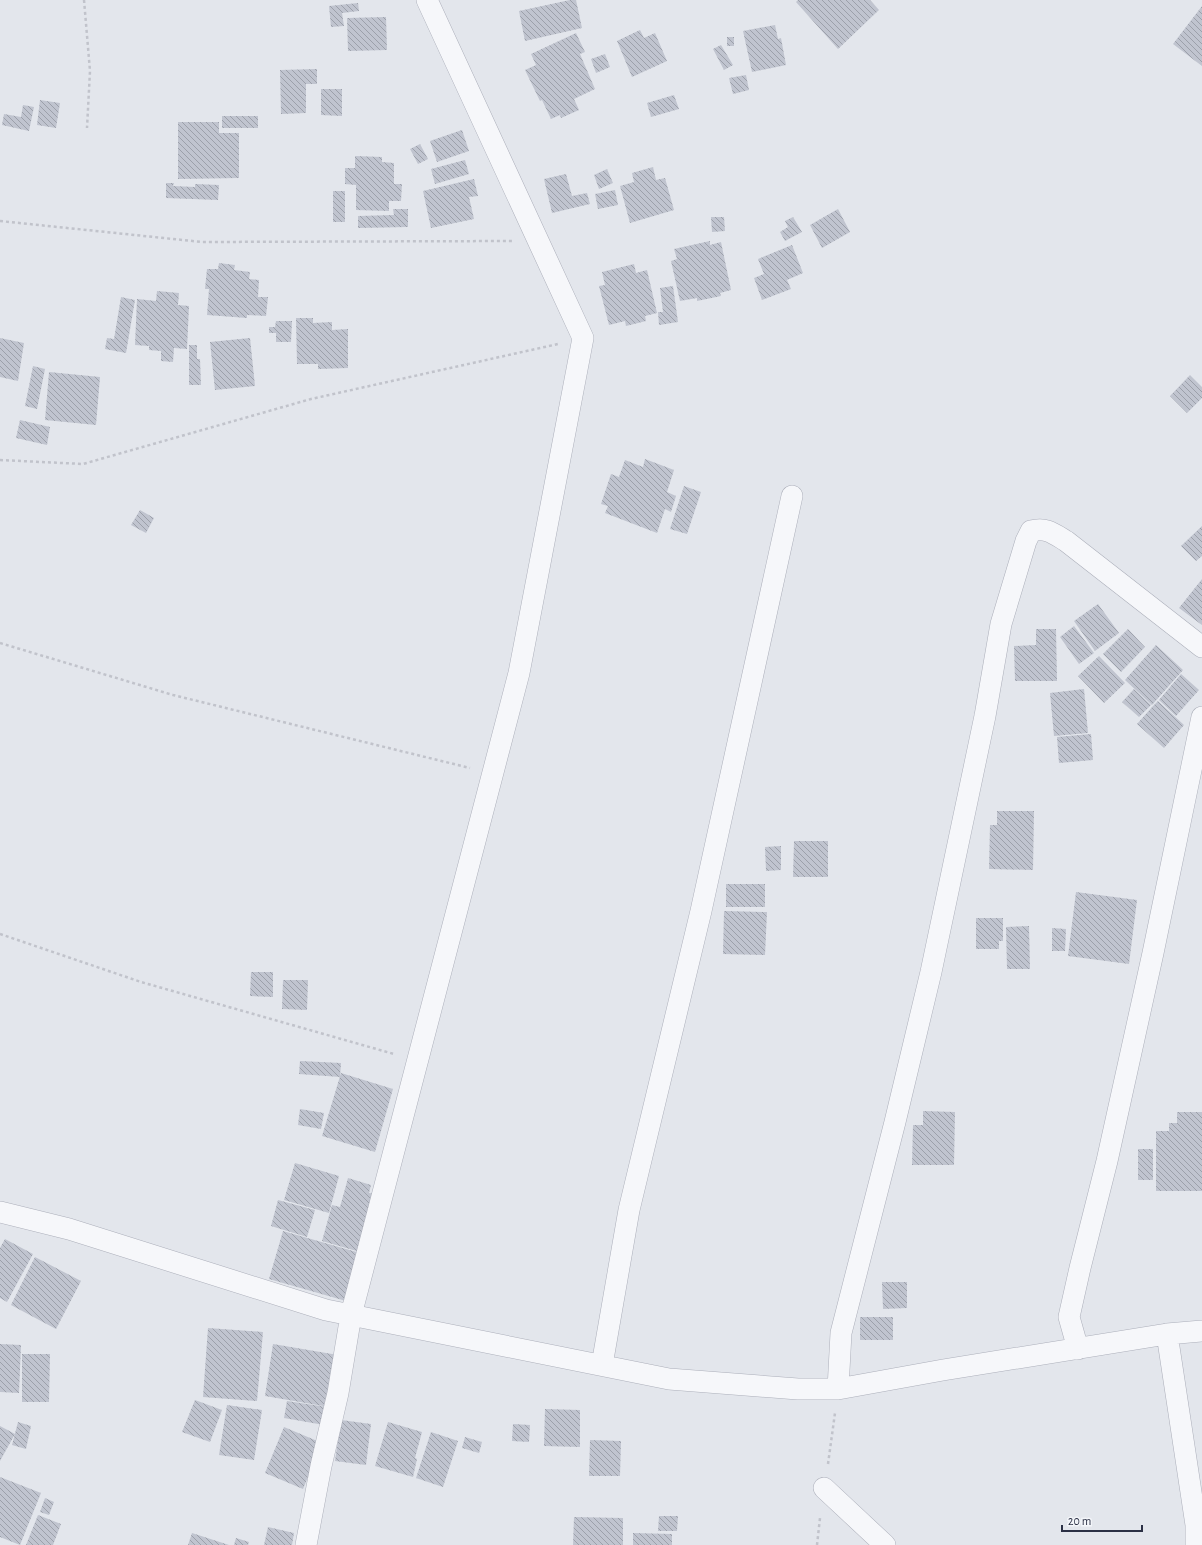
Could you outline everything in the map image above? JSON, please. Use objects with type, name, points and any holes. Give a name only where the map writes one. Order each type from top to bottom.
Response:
[{"type":"street","points":[[306,1545],[321,1466],[338,1392],[351,1315],[419,1061],[519,673],[584,338],[427,0]]},
{"type":"street","points":[[602,1365],[628,1210],[701,911],[792,496]]},
{"type":"street","points":[[838,1389],[842,1333],[931,972],[986,716],[1001,624],[1030,531],[1039,529],[1049,531],[1066,541],[1202,647]]},
{"type":"street","points":[[1078,1348],[1069,1317],[1107,1161],[1153,953],[1202,717]]},
{"type":"street","points":[[0,1212],[69,1229],[326,1310],[669,1379],[791,1388],[838,1389],[1078,1348],[1167,1334],[1202,1331]]},
{"type":"street","points":[[1167,1334],[1196,1525],[1196,1545]]},
{"type":"street","points":[[824,1488],[885,1545]]},
{"type":"path","points":[[84,0],[90,71],[86,128]]},
{"type":"path","points":[[0,221],[202,242],[538,241]]},
{"type":"path","points":[[0,460],[83,464],[311,399],[584,338]]},
{"type":"path","points":[[0,643],[173,695],[493,773]]},
{"type":"path","points":[[0,934],[141,982],[419,1061]]},
{"type":"building","points":[[576,0],[582,28],[525,41],[519,11]]},
{"type":"building","points":[[798,0],[870,0],[879,10],[838,49],[796,2]]},
{"type":"building","points":[[358,3],[359,11],[342,13],[344,26],[331,27],[329,6]]},
{"type":"building","points":[[1202,6],[1202,66],[1173,44]]},
{"type":"building","points":[[386,17],[387,50],[348,51],[347,18]]},
{"type":"building","points":[[775,25],[778,39],[781,38],[786,65],[752,72],[743,31]]},
{"type":"building","points":[[640,30],[644,38],[655,33],[667,61],[632,77],[617,41]]},
{"type":"building","points":[[576,33],[585,52],[580,54],[595,89],[574,99],[579,110],[561,118],[560,115],[551,119],[542,100],[540,101],[525,70],[536,65],[531,54]]},
{"type":"building","points":[[727,37],[734,37],[734,46],[727,46]]},
{"type":"building","points":[[721,45],[733,65],[724,70],[713,49]]},
{"type":"building","points":[[605,54],[610,67],[596,73],[591,59]]},
{"type":"building","points":[[317,69],[317,84],[306,84],[306,113],[281,114],[280,70]]},
{"type":"building","points":[[746,75],[749,90],[733,94],[729,78]]},
{"type":"building","points":[[321,89],[342,89],[342,116],[321,115]]},
{"type":"building","points":[[674,95],[679,109],[651,117],[647,103]]},
{"type":"building","points":[[40,100],[60,103],[56,128],[37,125]]},
{"type":"building","points":[[23,105],[34,107],[29,131],[2,125],[4,114],[21,117]]},
{"type":"building","points":[[222,116],[258,116],[258,128],[222,128]]},
{"type":"building","points":[[178,122],[219,122],[219,133],[239,133],[239,178],[178,179]]},
{"type":"building","points":[[462,130],[469,151],[437,162],[430,141]]},
{"type":"building","points":[[420,144],[428,159],[418,164],[410,149]]},
{"type":"building","points":[[355,156],[382,157],[382,162],[394,163],[394,184],[402,184],[401,201],[389,201],[389,211],[356,210],[356,185],[345,184],[345,168],[355,168]]},
{"type":"building","points":[[465,160],[469,174],[435,184],[431,169]]},
{"type":"building","points":[[653,167],[656,180],[665,178],[674,210],[630,223],[620,186],[634,182],[632,173]]},
{"type":"building","points":[[607,169],[613,183],[599,189],[594,175]]},
{"type":"building","points":[[566,174],[572,196],[587,193],[590,204],[552,213],[544,179]]},
{"type":"building","points":[[474,179],[478,196],[469,197],[474,219],[431,228],[423,191]]},
{"type":"building","points":[[166,183],[174,183],[173,186],[195,187],[195,184],[219,185],[218,200],[166,198]]},
{"type":"building","points":[[615,190],[618,205],[598,209],[595,194]]},
{"type":"building","points":[[333,191],[345,191],[345,222],[333,222]]},
{"type":"building","points":[[393,209],[408,209],[408,227],[358,228],[358,216],[394,215]]},
{"type":"building","points":[[838,209],[850,232],[822,248],[810,225]]},
{"type":"building","points":[[711,217],[724,217],[725,231],[712,232]]},
{"type":"building","points":[[793,217],[802,232],[785,241],[780,232],[788,227],[785,221]]},
{"type":"building","points":[[710,241],[710,245],[721,242],[731,290],[720,293],[721,296],[697,301],[697,298],[680,301],[671,261],[677,259],[674,249]]},
{"type":"building","points":[[792,245],[803,273],[787,280],[791,289],[762,300],[754,278],[764,274],[758,259]]},
{"type":"building","points":[[219,263],[235,265],[234,270],[250,272],[249,279],[259,280],[258,297],[268,297],[266,316],[247,315],[247,318],[207,315],[209,289],[205,289],[207,269],[218,269]]},
{"type":"building","points":[[634,264],[636,273],[647,270],[657,313],[645,316],[646,321],[626,326],[625,321],[609,325],[599,286],[605,285],[602,272]]},
{"type":"building","points":[[673,286],[678,322],[659,325],[658,312],[663,312],[660,288]]},
{"type":"building","points":[[157,291],[179,293],[178,305],[189,306],[187,349],[174,348],[173,362],[161,361],[161,351],[149,350],[149,346],[135,345],[137,299],[156,301]]},
{"type":"building","points":[[121,297],[135,300],[126,353],[105,349],[107,338],[114,339]]},
{"type":"building","points":[[296,318],[313,318],[313,323],[332,322],[332,330],[348,329],[348,368],[318,369],[318,364],[297,364]]},
{"type":"building","points":[[276,321],[292,321],[291,342],[276,342],[276,333],[269,333],[269,327],[275,327]]},
{"type":"building","points":[[0,338],[24,343],[18,381],[0,377]]},
{"type":"building","points":[[250,338],[255,386],[215,390],[210,342]]},
{"type":"building","points":[[189,345],[197,345],[197,359],[200,359],[201,385],[189,385]]},
{"type":"building","points":[[33,366],[45,369],[37,409],[25,406]]},
{"type":"building","points":[[49,372],[100,377],[96,425],[45,420]]},
{"type":"building","points":[[1190,375],[1202,387],[1202,398],[1187,413],[1170,396]]},
{"type":"building","points":[[20,420],[50,427],[47,445],[16,438]]},
{"type":"building","points":[[645,459],[674,470],[667,492],[676,496],[671,512],[665,509],[657,533],[605,513],[608,506],[601,504],[611,474],[619,477],[625,460],[643,467]]},
{"type":"building","points":[[684,486],[701,492],[687,534],[670,529]]},
{"type":"building","points":[[140,510],[154,518],[146,533],[131,525]]},
{"type":"building","points":[[1202,526],[1202,556],[1196,561],[1181,546]]},
{"type":"building","points":[[1202,579],[1202,625],[1179,608]]},
{"type":"building","points":[[1098,604],[1119,633],[1095,651],[1074,621]]},
{"type":"building","points":[[1074,626],[1094,653],[1079,664],[1060,637]]},
{"type":"building","points":[[1036,629],[1056,629],[1057,681],[1015,681],[1014,646],[1036,645]]},
{"type":"building","points":[[1128,629],[1145,647],[1121,672],[1103,654]]},
{"type":"building","points":[[1156,645],[1183,670],[1152,705],[1125,680]]},
{"type":"building","points":[[1099,656],[1125,683],[1104,703],[1078,676]]},
{"type":"building","points":[[1181,674],[1199,690],[1176,716],[1159,700]]},
{"type":"building","points":[[1084,689],[1088,733],[1054,736],[1050,693]]},
{"type":"building","points":[[1134,689],[1151,705],[1139,717],[1122,702]]},
{"type":"building","points":[[1158,701],[1184,725],[1164,748],[1137,724]]},
{"type":"building","points":[[1091,734],[1093,760],[1059,763],[1057,737]]},
{"type":"building","points":[[997,811],[1034,811],[1033,870],[989,869],[990,825],[997,825]]},
{"type":"building","points":[[794,841],[828,841],[828,877],[793,877]]},
{"type":"building","points":[[781,846],[781,870],[766,871],[765,847]]},
{"type":"building","points":[[726,884],[765,884],[765,907],[726,907]]},
{"type":"building","points":[[1076,892],[1137,900],[1129,964],[1068,956]]},
{"type":"building","points":[[724,911],[767,912],[765,955],[723,954]]},
{"type":"building","points":[[976,918],[1003,918],[1003,941],[999,941],[999,949],[976,949]]},
{"type":"building","points":[[1029,926],[1030,969],[1007,969],[1006,927]]},
{"type":"building","points":[[1052,928],[1066,929],[1065,951],[1052,951]]},
{"type":"building","points":[[251,972],[273,972],[273,997],[250,996]]},
{"type":"building","points":[[283,980],[308,980],[307,1010],[282,1009]]},
{"type":"building","points":[[300,1061],[341,1063],[340,1077],[299,1074]]},
{"type":"building","points":[[341,1073],[393,1089],[375,1152],[322,1136]]},
{"type":"building","points":[[300,1109],[324,1113],[321,1129],[298,1125]]},
{"type":"building","points":[[923,1111],[955,1112],[954,1165],[912,1165],[913,1125],[923,1125]]},
{"type":"building","points":[[1177,1112],[1202,1112],[1202,1191],[1156,1191],[1156,1131],[1169,1131],[1169,1123],[1177,1123]]},
{"type":"building","points":[[1138,1149],[1153,1149],[1153,1180],[1138,1180]]},
{"type":"building","points":[[295,1163],[339,1176],[329,1213],[284,1200]]},
{"type":"building","points":[[348,1178],[371,1185],[369,1193],[376,1194],[360,1252],[322,1241],[332,1205],[340,1207]]},
{"type":"building","points":[[278,1200],[315,1210],[307,1237],[271,1226]]},
{"type":"building","points":[[283,1231],[360,1253],[346,1301],[269,1279]]},
{"type":"building","points":[[5,1239],[33,1254],[7,1302],[0,1298],[0,1248]]},
{"type":"building","points":[[35,1257],[81,1281],[56,1329],[11,1305]]},
{"type":"building","points":[[882,1282],[907,1282],[907,1308],[883,1309]]},
{"type":"building","points":[[860,1317],[893,1317],[893,1340],[860,1340]]},
{"type":"building","points":[[208,1328],[263,1332],[257,1401],[203,1397]]},
{"type":"building","points":[[0,1344],[21,1345],[19,1393],[0,1392]]},
{"type":"building","points":[[273,1344],[338,1355],[329,1407],[265,1396]]},
{"type":"building","points":[[22,1354],[50,1354],[49,1402],[22,1402]]},
{"type":"building","points":[[195,1400],[222,1410],[210,1442],[182,1432]]},
{"type":"building","points":[[287,1401],[327,1407],[324,1425],[284,1418]]},
{"type":"building","points":[[227,1405],[262,1410],[254,1460],[219,1455]]},
{"type":"building","points":[[545,1409],[580,1410],[580,1447],[544,1446]]},
{"type":"building","points":[[341,1420],[371,1424],[366,1465],[335,1461]]},
{"type":"building","points":[[18,1422],[31,1426],[26,1449],[12,1445]]},
{"type":"building","points":[[388,1422],[422,1432],[415,1458],[417,1459],[413,1477],[375,1466]]},
{"type":"building","points":[[513,1424],[530,1425],[529,1442],[512,1441]]},
{"type":"building","points":[[0,1426],[15,1434],[0,1461]]},
{"type":"building","points":[[284,1427],[322,1443],[303,1489],[265,1473]]},
{"type":"building","points":[[431,1432],[458,1441],[443,1487],[416,1478]]},
{"type":"building","points":[[465,1437],[482,1442],[479,1453],[462,1448]]},
{"type":"building","points":[[590,1440],[621,1441],[620,1476],[589,1476]]},
{"type":"building","points":[[0,1477],[41,1493],[20,1545],[0,1537]]},
{"type":"building","points":[[45,1498],[54,1502],[49,1515],[40,1512]]},
{"type":"building","points":[[38,1515],[61,1524],[53,1545],[26,1545]]},
{"type":"building","points":[[659,1516],[678,1516],[677,1531],[658,1531]]},
{"type":"building","points":[[574,1517],[623,1518],[623,1545],[573,1545]]},
{"type":"building","points":[[268,1527],[294,1533],[292,1545],[264,1545]]},
{"type":"building","points":[[192,1533],[229,1545],[188,1545]]},
{"type":"building","points":[[633,1533],[672,1534],[672,1545],[633,1545]]},
{"type":"building","points":[[236,1538],[249,1542],[248,1545],[234,1545]]}]
